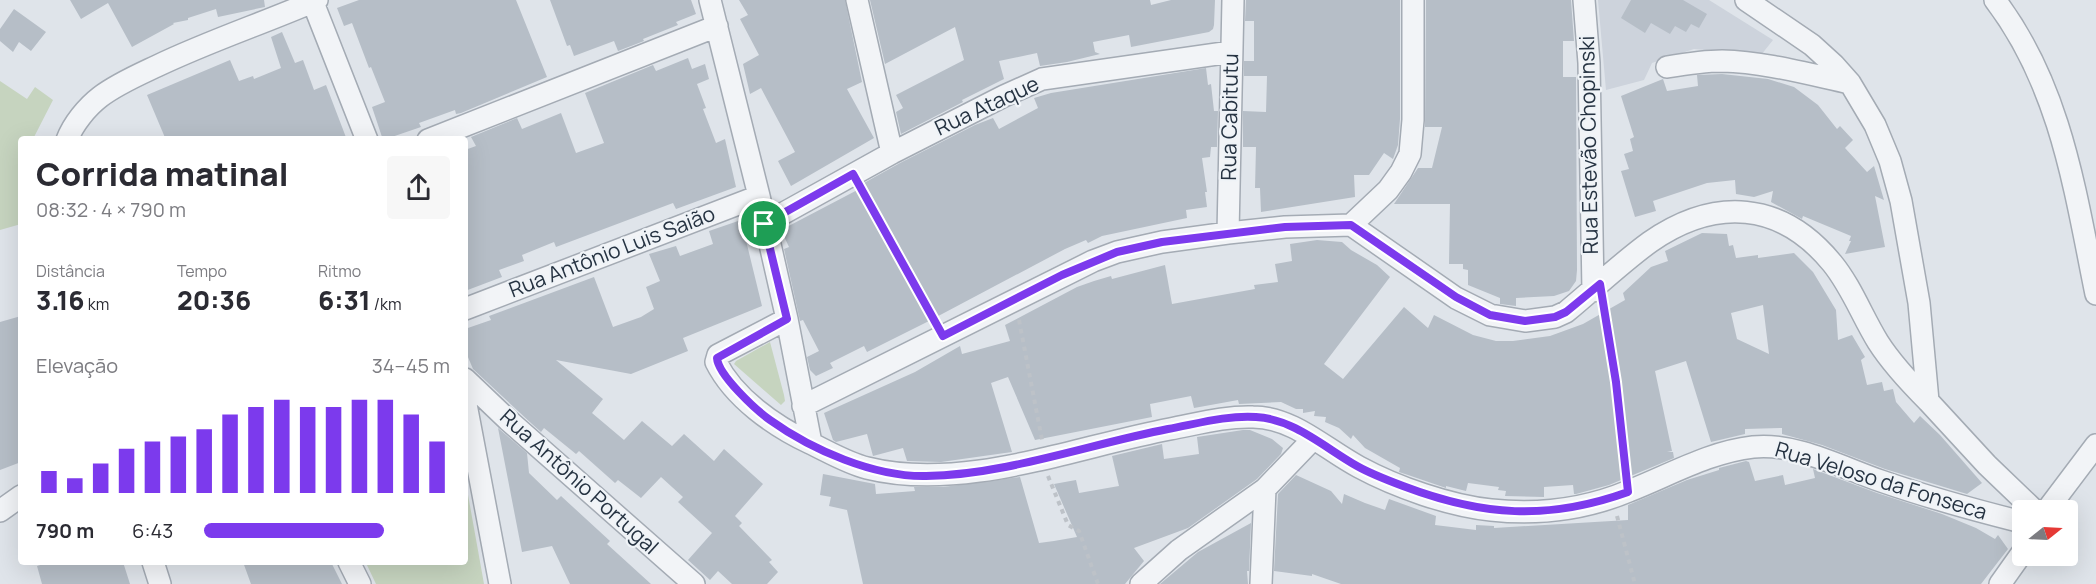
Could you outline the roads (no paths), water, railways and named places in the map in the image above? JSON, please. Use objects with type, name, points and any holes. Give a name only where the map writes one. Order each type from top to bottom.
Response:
[{"type":"street","points":[[710,0],[759,196],[812,444]]},
{"type":"street","points":[[857,0],[892,153]]},
{"type":"street","name":"Rua Cabitutu","points":[[1228,233],[1233,0]]},
{"type":"street","points":[[1351,225],[1388,189],[1401,172],[1410,154],[1413,120],[1413,0]]},
{"type":"street","name":"Rua Estevão Chopinski","points":[[1584,0],[1589,63],[1596,287]]},
{"type":"street","points":[[1746,0],[1812,45],[1834,65],[1850,83],[1875,125],[1890,160],[1901,201],[1919,303],[1928,400]]},
{"type":"street","points":[[1995,0],[2028,51],[2054,112],[2070,163],[2096,294]]},
{"type":"street","points":[[68,136],[87,110],[100,97],[128,80],[178,56],[314,1],[365,136]]},
{"type":"street","points":[[438,136],[717,26]]},
{"type":"street","name":"Rua Ataque","points":[[764,224],[892,153],[1042,79],[1231,52]]},
{"type":"street","points":[[1667,67],[1725,61],[1781,69],[1850,83]]},
{"type":"street","name":"Rua Antônio Luis Saião","points":[[468,308],[759,196]]},
{"type":"street","points":[[803,406],[1062,275],[1117,252],[1162,242],[1285,227],[1351,225],[1456,297],[1490,315],[1525,321],[1549,319],[1566,312],[1651,242],[1677,227],[1703,217],[1729,211],[1763,215],[1786,224],[1810,240],[1833,264],[1895,367],[1987,465],[2024,500]]},
{"type":"street","name":"Rua Veloso da Fonseca","points":[[787,319],[718,355],[716,362],[719,368],[744,399],[781,428],[836,456],[865,467],[924,476],[963,474],[1154,432],[1239,417],[1269,418],[1286,424],[1370,472],[1433,498],[1493,511],[1557,511],[1620,495],[1699,461],[1730,451],[1758,446],[1779,447],[1815,457],[1953,505],[2012,520]]},
{"type":"street","name":"Rua Antônio Portugal","points":[[468,382],[694,584]]},
{"type":"street","points":[[468,415],[500,584]]},
{"type":"street","points":[[1141,584],[1179,550],[1265,489],[1313,439]]},
{"type":"street","points":[[2055,500],[2096,445]]},
{"type":"street","points":[[1262,584],[1265,489]]},
{"type":"street","points":[[0,511],[18,498]]},
{"type":"street","points":[[154,565],[160,584]]},
{"type":"street","points":[[350,565],[360,584]]},
{"type":"street","points":[[2000,584],[2013,566]]}]
